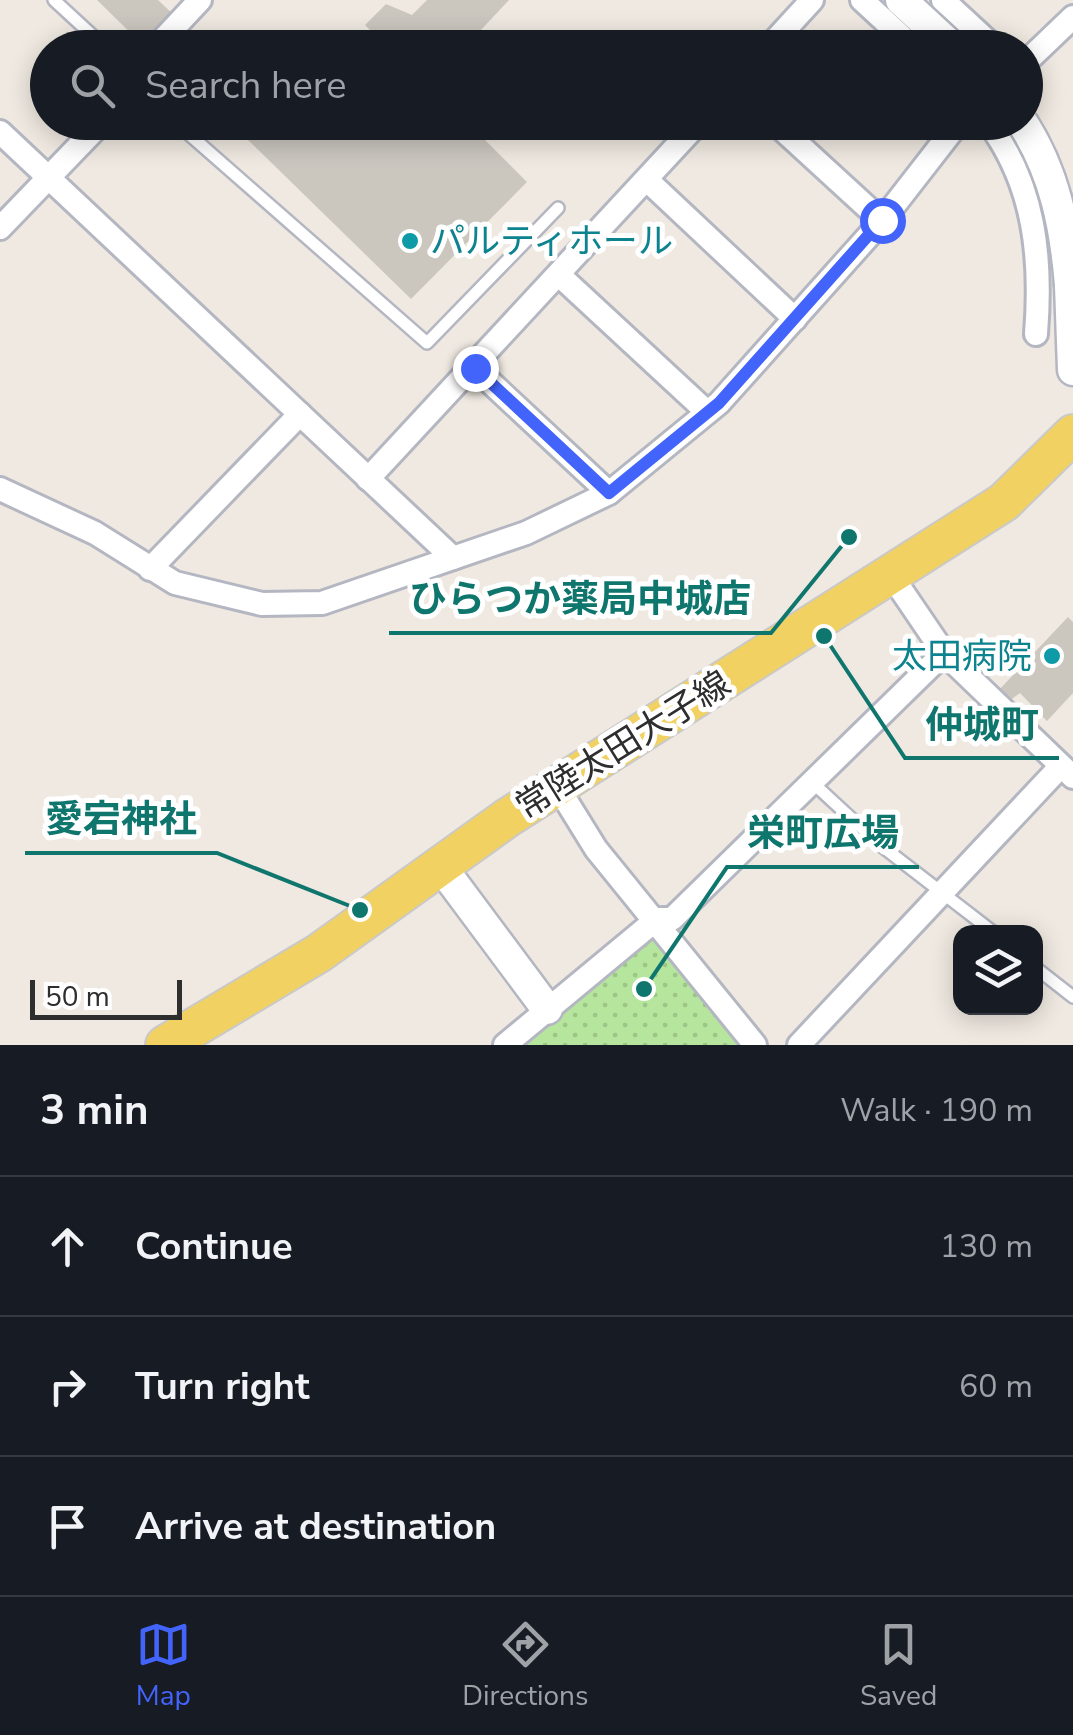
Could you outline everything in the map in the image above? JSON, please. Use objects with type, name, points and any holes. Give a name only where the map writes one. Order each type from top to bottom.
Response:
[{"type":"main road","name":"常陸太田大子線","points":[[165,1045],[319,953],[557,786],[1004,502],[1044,468],[1073,434]]},
{"type":"street","points":[[172,30],[200,0]]},
{"type":"street","points":[[784,30],[812,0]]},
{"type":"street","points":[[862,0],[894,30]]},
{"type":"street","points":[[902,0],[934,30]]},
{"type":"street","points":[[943,0],[975,30]]},
{"type":"street","points":[[1043,46],[1073,17]]},
{"type":"street","points":[[0,132],[453,558]]},
{"type":"street","points":[[0,228],[85,140]]},
{"type":"street","points":[[368,480],[683,140]]},
{"type":"street","points":[[794,140],[882,220]]},
{"type":"street","points":[[0,489],[95,532],[150,569],[212,595],[262,604],[322,602],[526,532],[609,493],[707,412],[882,220],[945,140]]},
{"type":"street","points":[[998,140],[1025,192],[1036,236],[1036,334]]},
{"type":"street","points":[[1033,140],[1061,210],[1072,277],[1073,370]]},
{"type":"street","points":[[648,180],[795,319]]},
{"type":"street","points":[[1036,236],[1072,277]]},
{"type":"street","points":[[559,274],[707,412]]},
{"type":"street","points":[[475,368],[609,493]]},
{"type":"street","points":[[150,569],[300,414]]},
{"type":"street","points":[[799,1045],[943,892],[1067,771],[944,653],[891,575]]},
{"type":"street","points":[[505,1045],[657,919],[672,919],[944,653]]},
{"type":"street","points":[[557,786],[596,849],[657,919],[755,1045]]},
{"type":"street","points":[[442,868],[547,1010]]},
{"type":"lane","points":[[54,0],[86,30]]},
{"type":"lane","points":[[196,140],[428,344],[558,208]]},
{"type":"lane","points":[[813,783],[879,844],[984,925]]},
{"type":"lane","points":[[1043,973],[1073,997]]},
{"type":"green space","points":[[654,934],[745,1045],[524,1045]]},
{"type":"building","points":[[97,0],[158,0],[177,18],[165,30],[128,30]]},
{"type":"building","points":[[427,0],[509,0],[481,30],[370,30],[365,25],[386,4],[412,15]]},
{"type":"building","name":"パルティホール","points":[[248,140],[485,140],[527,182],[411,299]]},
{"type":"building","name":"太田病院","points":[[1068,617],[1073,622],[1073,693],[1047,721],[1020,693],[1009,701],[998,691]]},
{"type":"place","name":"パルティホール","points":[[410,241]]},
{"type":"place","name":"ひらつか薬局中城店","points":[[849,537]]},
{"type":"place","name":"仲城町","points":[[824,636]]},
{"type":"place","name":"太田病院","points":[[1052,656]]},
{"type":"place","name":"愛宕神社","points":[[360,910]]},
{"type":"place","name":"栄町広場","points":[[644,989]]},
{"type":"route","points":[[475,368],[609,493],[719,403],[882,220]]}]
